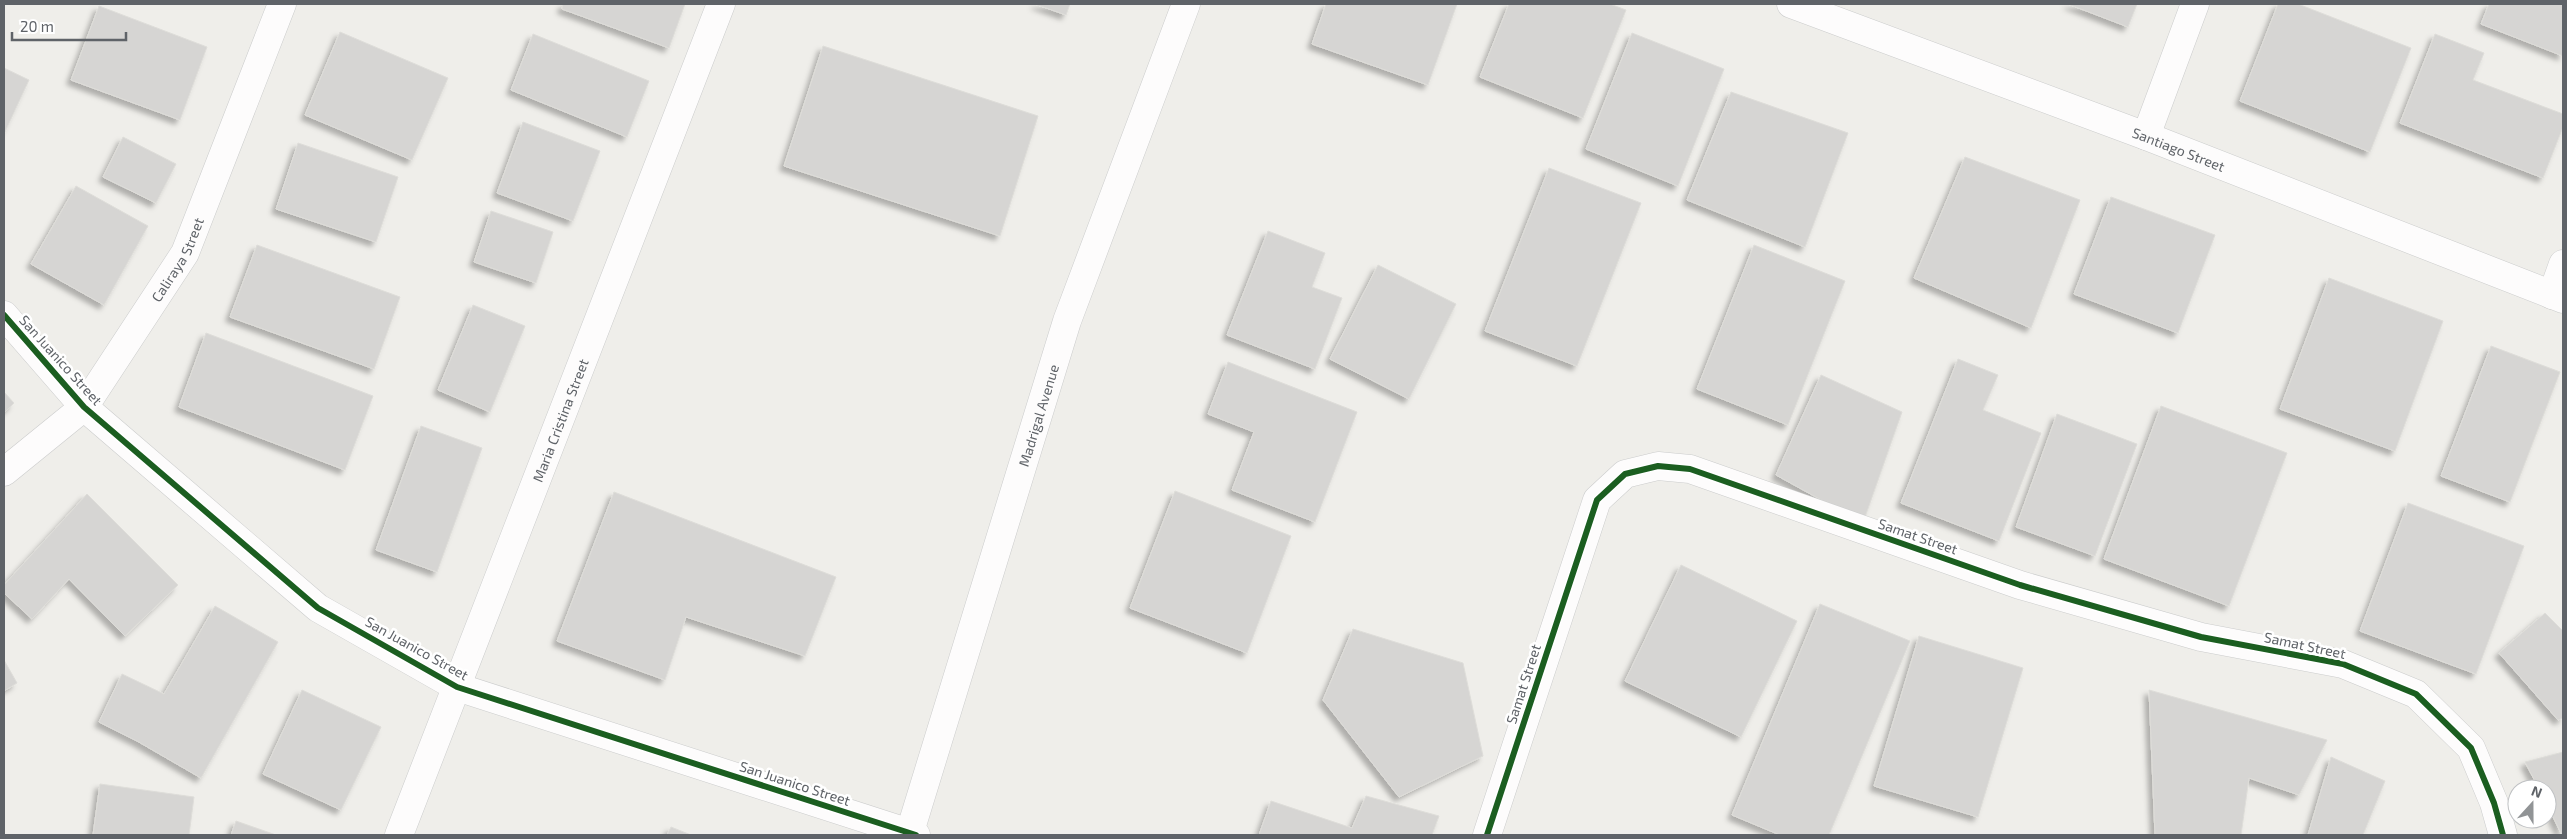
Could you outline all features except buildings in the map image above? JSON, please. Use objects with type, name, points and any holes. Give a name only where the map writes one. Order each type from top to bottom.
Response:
[{"type":"street","name":"Caliraya Street","points":[[4,472],[84,407],[185,253],[282,4]]},
{"type":"street","name":"Maria Cristina Street","points":[[399,835],[721,4]]},
{"type":"street","name":"Madrigal Avenue","points":[[912,834],[1067,321],[1186,4]]},
{"type":"street","name":"Santiago Street","points":[[1791,4],[2146,136],[2558,297]]},
{"type":"street","points":[[2146,136],[2195,4]]},
{"type":"street","points":[[2558,297],[2563,264]]},
{"type":"street","name":"San Juanico Street","points":[[4,316],[84,407],[318,608],[457,687],[912,834]]},
{"type":"street","name":"Samat Street","points":[[1487,835],[1597,500],[1625,474],[1658,466],[1690,469],[2020,585],[2201,637],[2343,664],[2416,694],[2471,748],[2494,802],[2503,835]]},
{"type":"cycle path","points":[[4,315],[84,407],[318,608],[457,687],[916,835]]},
{"type":"cycle path","points":[[1487,835],[1597,500],[1625,474],[1658,466],[1690,469],[2020,585],[2201,637],[2343,664],[2416,694],[2471,748],[2494,803],[2503,835]]}]
